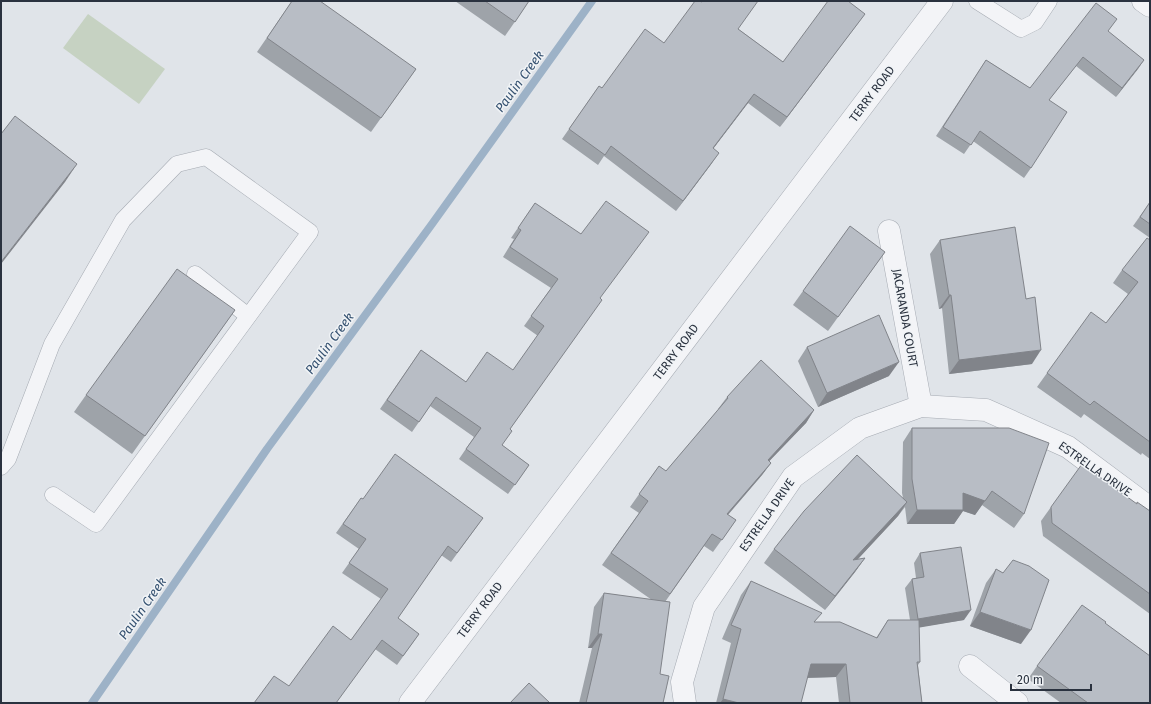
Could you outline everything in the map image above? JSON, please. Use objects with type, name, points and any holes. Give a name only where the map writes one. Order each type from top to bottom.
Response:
[{"type":"street","name":"TERRY ROAD","points":[[410,703],[942,1]]},
{"type":"street","points":[[1143,1],[1150,6]]},
{"type":"street","name":"JACARANDA COURT","points":[[889,230],[921,406]]},
{"type":"street","name":"ESTRELLA DRIVE","points":[[685,703],[682,682],[704,606],[793,477],[860,428],[921,406],[986,410],[1068,447],[1150,508]]},
{"type":"street","points":[[970,666],[1017,703]]},
{"type":"lane","points":[[977,1],[1020,29],[1035,22],[1049,1]]},
{"type":"lane","points":[[1,467],[8,459],[52,344],[123,220],[177,164],[206,157],[310,232],[96,524],[53,495]]},
{"type":"lane","points":[[195,274],[248,316]]},
{"type":"green space","points":[[88,14],[165,69],[139,104],[63,48]]},
{"type":"building","points":[[292,1],[320,1],[416,69],[381,118],[267,38]]},
{"type":"building","points":[[485,1],[529,1],[515,22]]},
{"type":"building","points":[[695,1],[758,1],[738,29],[783,62],[828,1],[848,1],[865,14],[787,117],[754,94],[713,148],[719,153],[683,201],[611,146],[605,155],[569,129],[599,86],[602,88],[645,29],[664,43]]},
{"type":"building","points":[[1096,3],[1117,19],[1108,31],[1144,60],[1122,88],[1083,57],[1049,100],[1067,112],[1031,168],[980,131],[971,145],[943,127],[986,60],[1030,88]]},
{"type":"building","points":[[15,116],[77,164],[1,262],[1,134]]},
{"type":"building","points":[[606,201],[649,232],[600,298],[602,300],[510,429],[512,431],[502,445],[529,465],[515,485],[466,449],[481,428],[436,397],[419,422],[387,400],[421,350],[466,382],[487,352],[513,370],[544,326],[531,316],[558,279],[510,247],[521,230],[518,228],[535,203],[581,234]]},
{"type":"building","points":[[1150,202],[1150,224],[1140,217]]},
{"type":"building","points":[[850,226],[885,252],[838,317],[803,291]]},
{"type":"building","points":[[1015,227],[1026,299],[1035,297],[1041,350],[959,360],[951,295],[949,295],[940,240]]},
{"type":"building","points":[[1147,238],[1150,240],[1150,442],[1094,401],[1090,405],[1047,373],[1091,312],[1106,323],[1138,282],[1122,270]]},
{"type":"building","points":[[177,269],[235,310],[145,436],[86,395]]},
{"type":"building","points":[[879,315],[899,362],[827,393],[807,347]]},
{"type":"building","points":[[761,360],[814,410],[768,460],[771,463],[727,514],[736,520],[722,540],[712,534],[670,594],[611,553],[648,501],[639,494],[659,466],[666,471],[728,398],[727,397]]},
{"type":"building","points":[[912,428],[1009,428],[1049,443],[1024,514],[992,491],[985,501],[963,493],[963,510],[917,510],[912,479]]},
{"type":"building","points":[[395,454],[483,518],[457,553],[448,546],[398,618],[419,634],[403,656],[382,640],[336,703],[254,703],[274,676],[289,686],[333,626],[351,640],[388,589],[349,563],[366,539],[343,524]]},
{"type":"building","points":[[857,455],[907,502],[853,560],[865,558],[835,596],[774,549],[804,511]]},
{"type":"building","points":[[1082,464],[1137,504],[1137,502],[1150,511],[1150,594],[1052,523],[1051,507]]},
{"type":"building","points":[[961,547],[971,610],[918,619],[912,579],[924,577],[920,553]]},
{"type":"building","points":[[1013,560],[1029,566],[1049,580],[1031,630],[980,612],[996,569],[1003,573]]},
{"type":"building","points":[[751,581],[822,613],[814,622],[840,622],[877,638],[888,620],[919,620],[920,662],[917,662],[922,703],[850,703],[846,664],[811,664],[801,703],[739,703],[723,699],[741,629],[731,625]]},
{"type":"building","points":[[604,593],[670,602],[660,674],[669,676],[663,703],[586,703],[602,634],[598,634]]},
{"type":"building","points":[[1082,605],[1150,656],[1150,703],[1088,703],[1037,666]]},
{"type":"building","points":[[529,683],[550,703],[510,703]]},
{"type":"waterway","name":"Paulin Creek","points":[[92,703],[267,449],[432,224],[592,1]]}]
